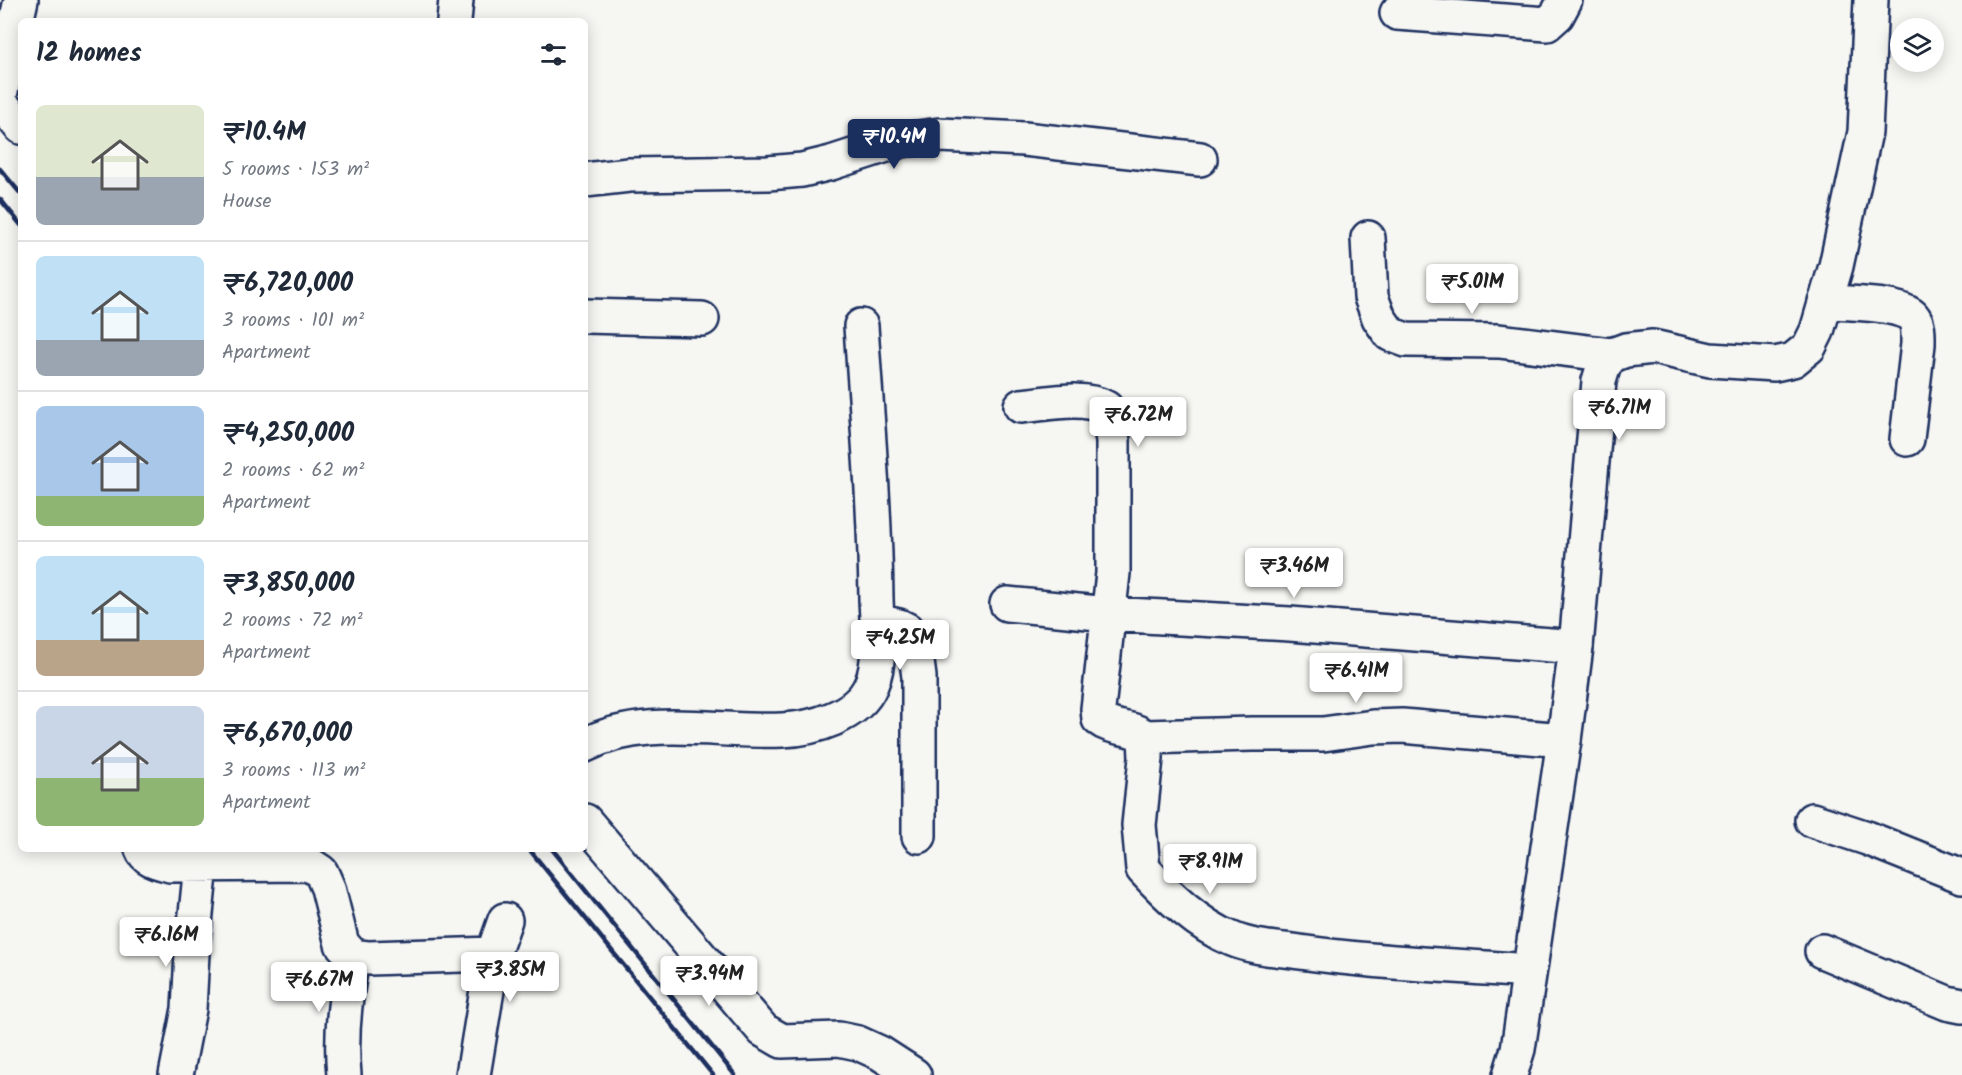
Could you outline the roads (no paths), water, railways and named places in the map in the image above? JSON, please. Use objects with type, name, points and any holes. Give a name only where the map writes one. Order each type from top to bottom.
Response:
[{"type":"street","points":[[0,95],[21,0]]},
{"type":"street","points":[[454,18],[456,0]]},
{"type":"street","points":[[1397,14],[1547,24],[1557,15],[1565,0]]},
{"type":"street","points":[[1368,238],[1371,297],[1379,318],[1390,334],[1406,340],[1499,341],[1612,355],[1626,350],[1653,347],[1710,360],[1775,364],[1793,360],[1809,347],[1836,266],[1865,132],[1871,0]]},
{"type":"street","points":[[0,102],[18,123]]},
{"type":"street","points":[[588,180],[629,175],[768,173],[802,170],[902,140],[940,135],[1024,139],[1200,159]]},
{"type":"street","points":[[1825,302],[1895,308],[1908,312],[1915,319],[1918,328],[1918,344],[1907,439]]},
{"type":"street","points":[[588,316],[702,319]]},
{"type":"street","points":[[588,744],[624,730],[668,728],[784,730],[824,722],[844,714],[860,702],[872,685],[878,654],[875,550],[861,326]]},
{"type":"street","points":[[1510,1075],[1518,1049],[1576,647],[1599,381],[1604,365],[1612,355]]},
{"type":"street","points":[[1021,406],[1097,403],[1106,408],[1109,416],[1113,441],[1113,573],[1099,685],[1099,719],[1114,727],[1138,731],[1145,737],[1323,734],[1373,727],[1402,726],[1564,740]]},
{"type":"street","points":[[1007,604],[1108,614],[1290,624],[1576,647]]},
{"type":"street","points":[[877,621],[899,626],[907,630],[914,639],[919,677],[919,836]]},
{"type":"street","points":[[1145,737],[1146,758],[1139,825],[1143,868],[1171,897],[1204,924],[1233,940],[1325,956],[1529,971]]},
{"type":"street","points":[[1812,820],[1867,838],[1962,876]]},
{"type":"street","points":[[588,825],[764,1030],[782,1041],[839,1039],[858,1043],[880,1053],[914,1075]]},
{"type":"street","points":[[143,852],[154,861],[170,865],[309,864],[321,872],[328,888],[342,945],[353,956],[369,958],[493,954]]},
{"type":"street","points":[[176,1075],[189,1010],[201,865]]},
{"type":"street","points":[[472,1075],[493,954],[505,920]]},
{"type":"street","points":[[1822,951],[1947,1003],[1962,1006]]},
{"type":"street","points":[[344,1075],[344,1022],[347,984],[353,956]]},
{"type":"railway","points":[[0,169],[18,190]]},
{"type":"railway","points":[[0,199],[18,221]]},
{"type":"railway","points":[[531,852],[713,1075]]},
{"type":"railway","points":[[554,852],[735,1075]]}]
